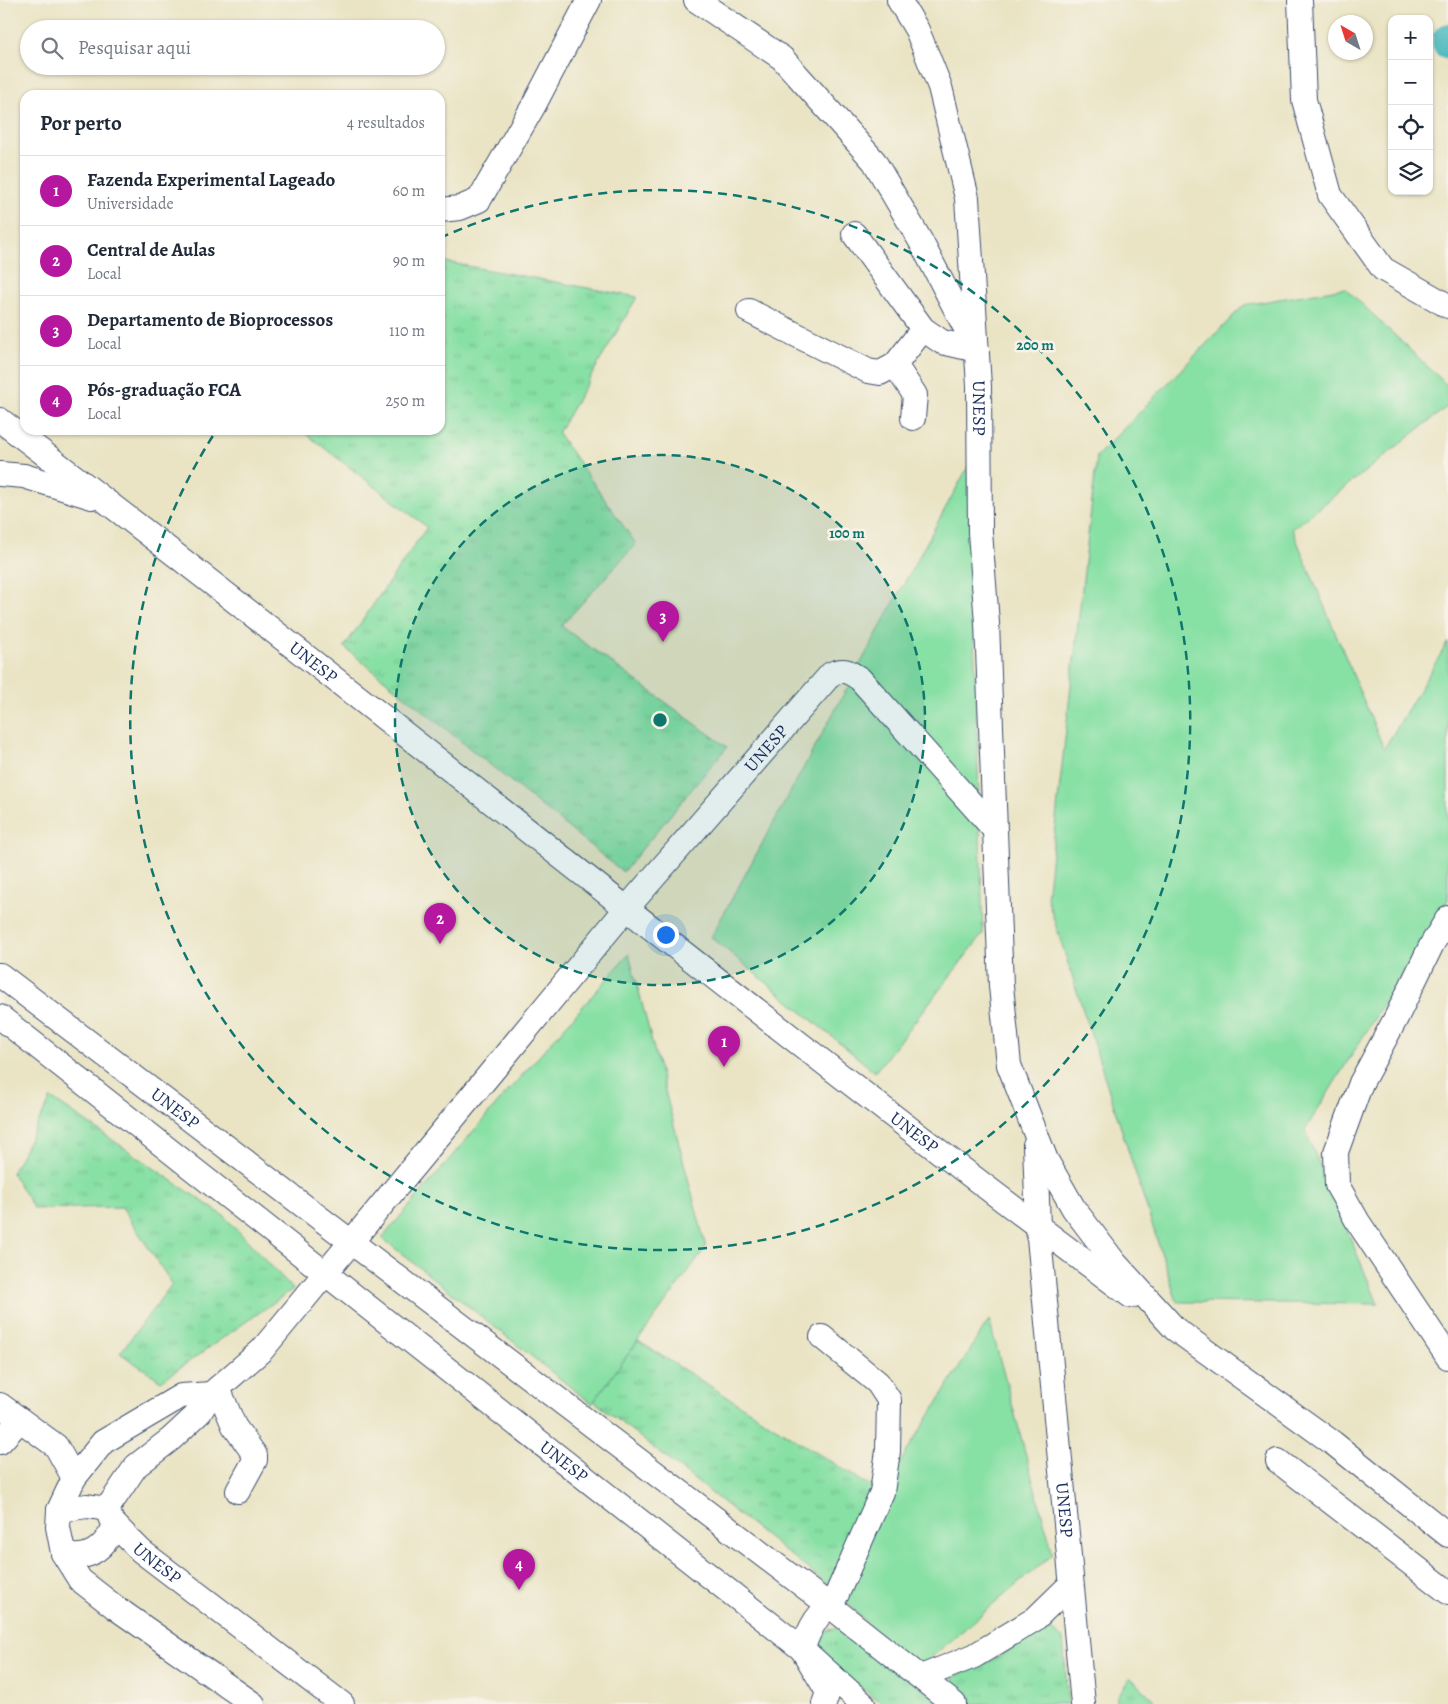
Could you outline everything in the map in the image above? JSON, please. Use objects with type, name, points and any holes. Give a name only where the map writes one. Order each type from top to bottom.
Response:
[{"type":"street","points":[[445,210],[460,208],[479,200],[534,105],[589,0]]},
{"type":"street","points":[[696,0],[782,58],[874,161],[920,240],[977,350]]},
{"type":"street","name":"UNESP","points":[[899,0],[917,30],[940,87],[967,198],[979,386],[980,532],[987,622],[1001,986],[1009,1065],[1046,1160],[1074,1209],[1115,1263],[1175,1329]]},
{"type":"street","points":[[1300,0],[1304,100],[1330,195],[1383,269],[1448,306]]},
{"type":"street","points":[[854,234],[923,330],[942,342],[977,350]]},
{"type":"street","points":[[749,311],[868,371],[880,373],[895,365],[923,330]]},
{"type":"street","points":[[895,365],[915,395],[913,418]]},
{"type":"street","name":"UNESP","points":[[0,420],[108,501],[626,909],[1038,1227],[1333,1443],[1448,1535]]},
{"type":"street","points":[[0,474],[24,476],[108,501]]},
{"type":"street","name":"UNESP","points":[[342,1704],[141,1551],[111,1517],[136,1466],[166,1444],[200,1412],[215,1391],[262,1350],[626,909],[831,674],[838,671],[848,671],[860,679],[994,829]]},
{"type":"street","points":[[1448,918],[1432,944],[1362,1084],[1336,1152],[1337,1185],[1358,1222],[1448,1356]]},
{"type":"street","name":"UNESP","points":[[0,975],[830,1606],[954,1704]]},
{"type":"street","name":"UNESP","points":[[0,1017],[802,1649],[864,1704]]},
{"type":"street","name":"UNESP","points":[[1035,1130],[1038,1227],[1083,1704]]},
{"type":"street","points":[[802,1649],[810,1630],[819,1616],[830,1606],[857,1552],[882,1492],[888,1451],[889,1400],[878,1383],[822,1337]]},
{"type":"street","points":[[238,1490],[255,1460],[255,1455],[234,1426],[215,1391],[181,1396],[103,1442],[74,1478],[58,1510],[58,1528],[63,1553],[80,1580],[116,1608],[253,1704]]},
{"type":"street","points":[[0,1405],[56,1446],[74,1478]]},
{"type":"street","points":[[0,1442],[20,1420]]},
{"type":"street","points":[[131,1424],[151,1426],[166,1444]]},
{"type":"street","points":[[131,1424],[125,1443],[142,1462]]},
{"type":"street","points":[[1278,1460],[1448,1592]]},
{"type":"street","points":[[58,1510],[87,1506],[111,1517],[109,1538],[93,1553],[79,1556],[63,1553]]},
{"type":"street","points":[[921,1677],[974,1656],[1035,1620],[1071,1584]]},
{"type":"street","name":"UNESP","points":[[802,1649],[828,1692],[824,1704]]},
{"type":"green space","points":[[445,262],[637,297],[558,433],[636,544],[561,626],[727,747],[623,872],[344,647],[427,527],[307,435],[445,435]]},
{"type":"green space","points":[[1345,288],[1448,386],[1448,406],[1292,529],[1384,749],[1448,642],[1448,900],[1305,1130],[1378,1304],[1177,1302],[1047,898],[1097,456],[1244,305]]},
{"type":"green space","points":[[969,465],[983,934],[875,1072],[711,937]]},
{"type":"green space","points":[[629,954],[706,1247],[592,1404],[382,1238]]},
{"type":"green space","points":[[51,1098],[224,1216],[293,1289],[161,1381],[120,1353],[172,1284],[122,1207],[34,1209],[12,1173]]},
{"type":"green space","points":[[989,1320],[1053,1554],[914,1672],[837,1592],[881,1493]]},
{"type":"green space","points":[[638,1341],[881,1493],[837,1592],[594,1401]]},
{"type":"green space","points":[[1042,1628],[1053,1630],[1063,1639],[1068,1704],[975,1704],[947,1683],[960,1674],[1000,1656],[1036,1630]]},
{"type":"green space","points":[[831,1629],[844,1630],[943,1704],[883,1704],[822,1659],[818,1643],[822,1635]]},
{"type":"green space","points":[[1130,1677],[1158,1704],[1117,1704],[1117,1698]]},
{"type":"waterway","points":[[1448,39],[1448,44]]},
{"type":"place","name":"Departamento de Bioprocessos","points":[[663,642]]},
{"type":"place","name":"Central de Aulas","points":[[440,944]]},
{"type":"place","name":"Fazenda Experimental Lageado","points":[[724,1067]]},
{"type":"place","name":"Pós-graduação FCA","points":[[519,1590]]}]
